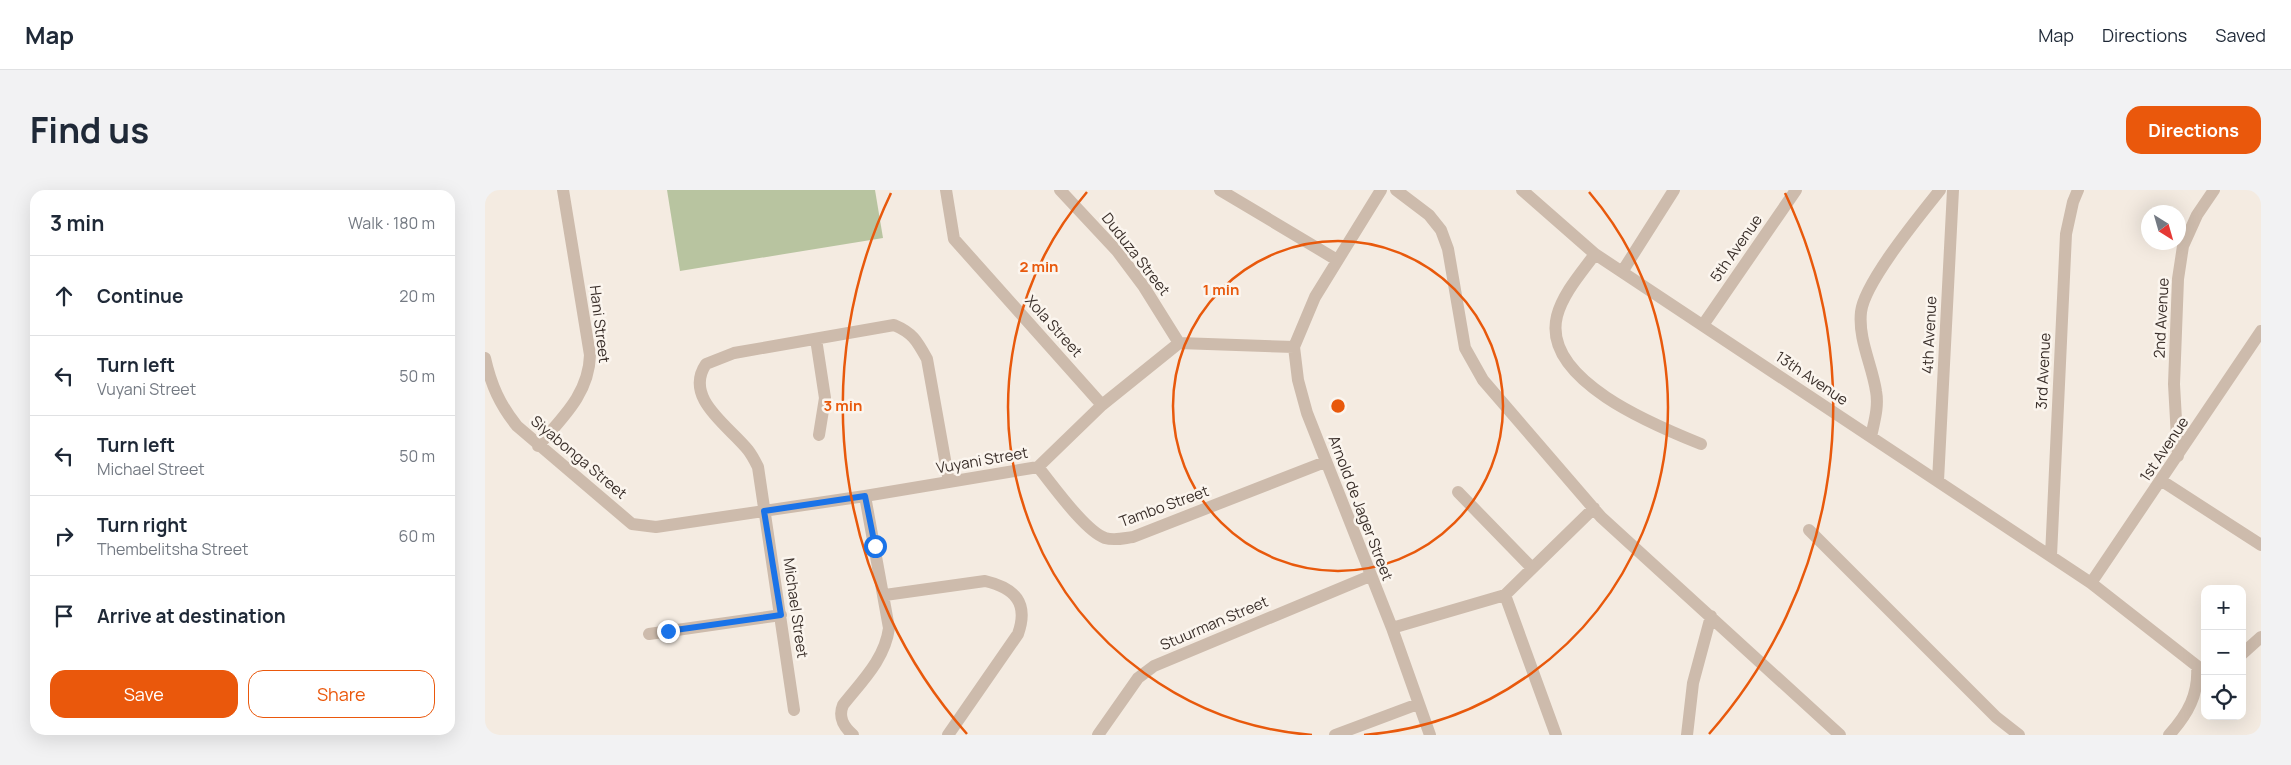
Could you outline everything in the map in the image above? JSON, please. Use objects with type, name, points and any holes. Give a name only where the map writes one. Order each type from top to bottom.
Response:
[{"type":"street","name":"Hani Street","points":[[538,446],[575,403],[585,387],[589,372],[590,355],[563,190]]},
{"type":"street","name":"Xola Street","points":[[946,190],[954,239],[1102,405]]},
{"type":"street","name":"Duduza Street","points":[[1060,190],[1117,251],[1144,287],[1179,343]]},
{"type":"street","points":[[1219,190],[1337,260]]},
{"type":"street","points":[[1179,343],[1294,347],[1315,298],[1381,190]]},
{"type":"street","points":[[1396,190],[1429,215],[1441,230],[1448,249],[1465,348],[1471,363],[1483,380],[1594,508],[1841,735]]},
{"type":"street","name":"13th Avenue","points":[[1522,190],[1595,254],[2091,583],[2201,666]]},
{"type":"street","points":[[1623,272],[1674,190]]},
{"type":"street","name":"5th Avenue","points":[[1703,325],[1796,190]]},
{"type":"street","points":[[1871,437],[1877,410],[1877,392],[1865,347],[1861,312],[1878,276],[1896,247],[1939,190]]},
{"type":"street","name":"4th Avenue","points":[[1938,481],[1953,190]]},
{"type":"street","name":"3rd Avenue","points":[[2051,556],[2066,234],[2073,202],[2078,190]]},
{"type":"street","name":"2nd Avenue","points":[[2178,456],[2174,384],[2179,279],[2183,246],[2197,214],[2214,190]]},
{"type":"street","points":[[1595,254],[1568,292],[1557,316],[1557,342],[1570,365],[1593,389],[1622,409],[1701,444]]},
{"type":"street","name":"Michael Street","points":[[794,710],[758,467],[748,450],[713,413],[701,396],[699,387],[700,373],[706,364],[734,353],[894,325],[908,331],[917,341],[927,359],[949,482]]},
{"type":"street","name":"1st Avenue","points":[[2091,583],[2162,481],[2261,331]]},
{"type":"street","points":[[816,339],[825,398],[819,435]]},
{"type":"street","name":"Vuyani Street","points":[[632,524],[663,526],[865,496],[1037,467],[1102,405],[1179,343]]},
{"type":"street","name":"Arnold de Jager Street","points":[[1294,347],[1298,380],[1307,413],[1392,628],[1430,735]]},
{"type":"street","name":"Siyabonga Street","points":[[485,358],[489,377],[504,410],[538,446],[632,524]]},
{"type":"street","name":"Tambo Street","points":[[1037,467],[1091,528],[1104,538],[1117,540],[1133,537],[1325,462]]},
{"type":"street","points":[[2162,481],[2261,545]]},
{"type":"street","points":[[1458,492],[1532,568]]},
{"type":"street","points":[[853,735],[842,721],[840,712],[843,704],[881,656],[887,642],[889,628],[885,595],[865,496]]},
{"type":"street","points":[[1392,628],[1505,595],[1594,508]]},
{"type":"street","points":[[1809,530],[1996,717],[2019,735]]},
{"type":"street","name":"Stuurman Street","points":[[1098,735],[1139,678],[1154,666],[1370,576]]},
{"type":"street","points":[[885,595],[985,581],[1001,585],[1013,593],[1022,606],[1023,620],[1017,634],[948,735]]},
{"type":"street","points":[[1505,595],[1555,735]]},
{"type":"street","points":[[649,634],[781,615]]},
{"type":"street","points":[[1687,735],[1693,684],[1711,616]]},
{"type":"street","points":[[2246,650],[2261,637]]},
{"type":"street","points":[[2169,735],[2183,720],[2197,693],[2201,666]]},
{"type":"street","points":[[1335,735],[1418,704]]},
{"type":"green space","points":[[667,190],[875,190],[883,238],[680,271]]},
{"type":"route","points":[[668,631],[781,615],[764,511],[865,496],[875,546]]}]
